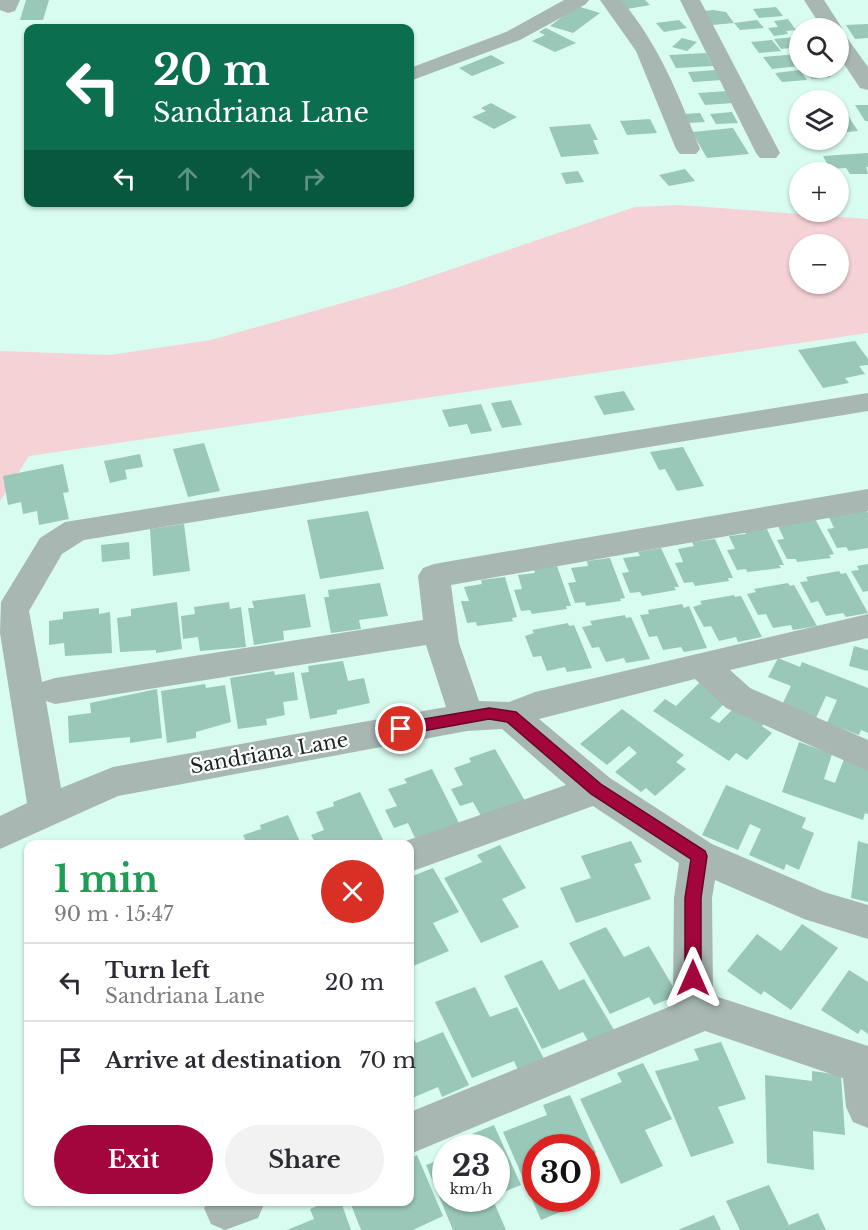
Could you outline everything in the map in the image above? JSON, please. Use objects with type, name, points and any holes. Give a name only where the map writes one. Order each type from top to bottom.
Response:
[{"type":"street","points":[[414,73],[513,36],[579,0]]},
{"type":"street","points":[[610,0],[626,17],[661,75],[688,149]]},
{"type":"street","points":[[690,0],[768,153]]},
{"type":"street","points":[[814,0],[826,18]]},
{"type":"street","points":[[849,55],[868,83]]},
{"type":"street","points":[[47,811],[13,611],[51,546],[76,530],[868,402]]},
{"type":"street","points":[[467,717],[440,630],[434,576],[868,500]]},
{"type":"street","points":[[868,626],[700,664],[535,706],[511,716],[597,789],[699,856],[818,907],[868,922]]},
{"type":"street","points":[[55,691],[440,630]]},
{"type":"street","points":[[700,664],[738,698],[868,756]]},
{"type":"street","name":"Sandriana Lane","points":[[0,833],[113,782],[467,717],[489,714],[511,716]]},
{"type":"street","points":[[414,855],[597,789]]},
{"type":"street","points":[[699,856],[693,898],[693,997],[704,1012],[863,1064],[868,1107]]},
{"type":"street","points":[[414,1131],[704,1012]]},
{"type":"shaded area","points":[[679,205],[789,213],[789,222],[849,222],[849,218],[868,219],[868,333],[29,456],[0,501],[0,351],[110,355],[211,340],[399,287],[635,207]]},
{"type":"building","points":[[26,0],[49,0],[43,20],[20,20]]},
{"type":"building","points":[[617,0],[645,0],[650,5],[627,9]]},
{"type":"building","points":[[577,6],[600,13],[573,33],[550,26]]},
{"type":"building","points":[[776,7],[783,16],[759,18],[753,9]]},
{"type":"building","points":[[703,11],[726,12],[734,23],[712,25]]},
{"type":"building","points":[[788,19],[789,31],[786,31],[788,34],[774,36],[768,28],[778,27],[774,21]]},
{"type":"building","points":[[679,20],[687,28],[664,32],[656,23]]},
{"type":"building","points":[[757,20],[764,28],[740,30],[734,23]]},
{"type":"building","points":[[868,24],[868,38],[855,39],[849,30],[849,25]]},
{"type":"building","points":[[546,28],[576,43],[555,52],[532,41],[545,35],[539,32]]},
{"type":"building","points":[[682,38],[697,42],[687,51],[672,47]]},
{"type":"building","points":[[789,38],[789,48],[781,49],[774,39]]},
{"type":"building","points":[[772,40],[781,51],[759,53],[751,42]]},
{"type":"building","points":[[706,53],[713,66],[676,68],[669,55]]},
{"type":"building","points":[[491,55],[505,63],[472,76],[459,68]]},
{"type":"building","points":[[789,55],[789,67],[772,69],[763,57]]},
{"type":"building","points":[[716,70],[722,80],[693,82],[688,72]]},
{"type":"building","points":[[789,71],[789,78],[806,78],[807,80],[782,82],[775,73]]},
{"type":"building","points":[[727,91],[733,103],[705,105],[698,93]]},
{"type":"building","points":[[491,103],[517,117],[494,129],[472,117],[486,111],[481,108]]},
{"type":"building","points":[[855,105],[868,105],[868,121],[865,121]]},
{"type":"building","points":[[732,112],[738,123],[716,124],[710,114]]},
{"type":"building","points":[[700,113],[705,122],[688,123],[683,114]]},
{"type":"building","points":[[849,116],[858,131],[849,132]]},
{"type":"building","points":[[650,119],[657,133],[627,135],[620,121]]},
{"type":"building","points":[[590,124],[598,140],[593,140],[599,154],[561,157],[549,127]]},
{"type":"building","points":[[733,128],[749,154],[707,158],[692,132]]},
{"type":"building","points":[[868,153],[868,167],[866,167],[868,174],[850,174],[849,162],[826,162],[823,156]]},
{"type":"building","points":[[685,169],[695,181],[669,186],[659,175]]},
{"type":"building","points":[[578,171],[584,182],[566,184],[561,173]]},
{"type":"building","points":[[855,341],[868,359],[868,365],[859,366],[865,374],[845,378],[849,383],[823,388],[798,350]]},
{"type":"building","points":[[624,391],[635,410],[604,415],[594,396]]},
{"type":"building","points":[[511,400],[522,425],[502,428],[491,403]]},
{"type":"building","points":[[481,404],[492,431],[471,434],[467,424],[449,427],[442,410]]},
{"type":"building","points":[[204,443],[220,491],[188,497],[173,449]]},
{"type":"building","points":[[683,447],[704,486],[677,491],[665,469],[659,470],[650,452]]},
{"type":"building","points":[[140,454],[143,467],[125,470],[127,479],[110,483],[104,461]]},
{"type":"building","points":[[63,464],[69,492],[63,493],[69,519],[39,525],[37,511],[23,514],[21,502],[8,505],[3,476]]},
{"type":"building","points":[[864,506],[868,513],[868,548],[849,551],[846,547],[837,548],[827,529],[834,528],[828,515]]},
{"type":"building","points":[[368,511],[384,569],[320,579],[307,520]]},
{"type":"building","points":[[814,517],[834,554],[829,555],[831,558],[797,562],[796,559],[787,559],[777,540],[784,539],[778,526]]},
{"type":"building","points":[[184,524],[190,571],[153,576],[150,529]]},
{"type":"building","points":[[766,527],[784,565],[779,565],[781,568],[747,572],[746,569],[737,570],[727,550],[735,549],[729,536],[746,534],[744,530]]},
{"type":"building","points":[[715,539],[733,578],[728,578],[729,581],[695,586],[693,582],[684,583],[675,563],[683,562],[678,549],[694,546],[692,542]]},
{"type":"building","points":[[129,542],[130,559],[102,562],[101,545]]},
{"type":"building","points":[[661,548],[679,587],[674,587],[676,590],[642,596],[640,592],[630,593],[622,573],[629,572],[623,558],[640,556],[638,552]]},
{"type":"building","points":[[610,558],[625,598],[620,599],[621,601],[586,606],[585,602],[575,603],[568,583],[576,582],[571,568],[588,566],[587,561]]},
{"type":"building","points":[[868,564],[868,591],[863,592],[851,571],[859,570],[857,566]]},
{"type":"building","points":[[557,566],[571,606],[566,606],[567,609],[532,614],[530,610],[521,611],[514,590],[522,589],[518,575],[535,573],[534,569]]},
{"type":"building","points":[[839,571],[841,574],[846,573],[868,613],[846,617],[843,613],[826,616],[818,601],[811,603],[800,582],[808,581],[806,577]]},
{"type":"building","points":[[505,577],[517,617],[512,618],[513,621],[477,626],[476,622],[467,623],[461,601],[469,601],[464,587],[482,584],[481,580]]},
{"type":"building","points":[[380,583],[388,616],[359,620],[361,629],[331,633],[324,597],[329,597],[328,590]]},
{"type":"building","points":[[788,583],[790,586],[794,585],[817,626],[793,630],[791,625],[773,628],[766,614],[758,615],[747,594],[756,592],[754,589]]},
{"type":"building","points":[[305,594],[311,627],[283,631],[284,640],[254,645],[248,608],[254,608],[252,601]]},
{"type":"building","points":[[734,595],[735,597],[741,596],[762,637],[738,642],[736,637],[719,641],[711,626],[704,627],[693,607],[702,604],[700,601]]},
{"type":"building","points":[[177,602],[182,649],[156,653],[156,650],[120,652],[117,618],[131,616],[131,609]]},
{"type":"building","points":[[229,602],[230,609],[241,607],[246,647],[200,651],[198,637],[183,639],[181,616],[195,614],[194,607]]},
{"type":"building","points":[[682,604],[684,608],[689,606],[707,648],[684,652],[681,647],[663,650],[657,636],[649,637],[640,615],[649,614],[648,610]]},
{"type":"building","points":[[99,608],[99,614],[110,612],[112,653],[65,656],[64,643],[49,645],[49,621],[63,619],[63,612]]},
{"type":"building","points":[[625,615],[626,618],[631,617],[650,659],[626,663],[624,658],[606,662],[599,647],[592,648],[582,627],[592,625],[590,621]]},
{"type":"building","points":[[568,623],[569,626],[574,625],[592,668],[567,672],[565,667],[547,671],[541,656],[533,657],[525,636],[534,633],[532,630]]},
{"type":"building","points":[[854,646],[868,650],[868,671],[849,666]]},
{"type":"building","points":[[778,658],[800,667],[802,662],[868,688],[868,733],[861,730],[859,735],[827,723],[837,700],[826,696],[816,718],[782,705],[791,686],[768,677]]},
{"type":"building","points":[[343,661],[348,681],[364,678],[370,703],[337,710],[337,714],[310,719],[301,673],[309,672],[308,666]]},
{"type":"building","points":[[274,671],[275,675],[294,672],[298,700],[283,702],[285,715],[266,719],[267,725],[238,729],[230,678]]},
{"type":"building","points":[[701,681],[729,699],[710,718],[719,723],[738,704],[766,722],[762,726],[772,733],[747,760],[736,753],[729,761],[653,711],[665,699],[676,706]]},
{"type":"building","points":[[205,684],[206,688],[225,685],[231,722],[196,732],[196,738],[167,743],[161,691]]},
{"type":"building","points":[[157,689],[162,738],[130,743],[130,737],[69,743],[68,716],[91,713],[90,703]]},
{"type":"building","points":[[622,709],[684,755],[676,762],[686,769],[655,796],[646,788],[641,792],[615,772],[637,753],[629,746],[607,765],[580,744]]},
{"type":"building","points":[[799,742],[832,754],[824,779],[835,783],[844,759],[868,767],[868,814],[865,813],[863,820],[782,792]]},
{"type":"building","points":[[495,749],[525,801],[481,816],[473,802],[460,806],[451,789],[463,785],[454,768],[471,762],[469,758]]},
{"type":"building","points":[[432,769],[459,823],[415,838],[408,823],[394,828],[385,810],[397,806],[388,789],[407,783],[404,779]]},
{"type":"building","points":[[726,785],[806,818],[802,828],[814,833],[799,870],[786,864],[784,870],[749,855],[761,829],[750,824],[738,850],[702,835]]},
{"type":"building","points":[[360,792],[383,840],[314,840],[311,835],[324,830],[316,812],[334,806],[333,802]]},
{"type":"building","points":[[288,815],[299,840],[245,840],[243,835],[261,829],[260,825]]},
{"type":"building","points":[[631,841],[642,862],[634,864],[651,899],[576,923],[560,888],[591,878],[581,856]]},
{"type":"building","points":[[858,841],[868,844],[868,902],[851,898]]},
{"type":"building","points":[[500,845],[526,888],[502,899],[519,927],[481,943],[444,878],[482,862],[477,855]]},
{"type":"building","points":[[433,868],[459,912],[433,923],[449,951],[414,966],[414,885],[414,875]]},
{"type":"building","points":[[802,924],[838,948],[791,1010],[764,991],[761,995],[727,971],[757,934],[781,951]]},
{"type":"building","points":[[606,927],[624,957],[649,946],[678,995],[654,1005],[649,997],[610,1014],[569,943]]},
{"type":"building","points":[[542,960],[559,990],[584,979],[614,1030],[588,1041],[583,1032],[542,1049],[504,976]]},
{"type":"building","points":[[849,970],[868,982],[868,1034],[861,1029],[858,1034],[821,1010]]},
{"type":"building","points":[[475,987],[490,1017],[517,1007],[544,1059],[518,1070],[514,1061],[472,1078],[435,1002]]},
{"type":"building","points":[[443,1032],[469,1085],[442,1097],[438,1087],[414,1097],[414,1038],[416,1043]]},
{"type":"building","points":[[721,1042],[746,1099],[718,1107],[734,1143],[691,1157],[655,1071],[699,1060],[694,1049]]},
{"type":"building","points":[[643,1063],[672,1119],[645,1130],[663,1166],[621,1184],[600,1140],[600,1134],[597,1134],[580,1099],[622,1082],[617,1073]]},
{"type":"building","points":[[812,1071],[841,1075],[845,1135],[813,1131],[814,1170],[767,1163],[765,1075],[812,1081]]},
{"type":"building","points":[[570,1095],[587,1134],[522,1134],[522,1176],[510,1148],[510,1134],[503,1132],[547,1115],[543,1105]]},
{"type":"building","points":[[494,1125],[498,1134],[472,1134]]},
{"type":"building","points":[[417,1155],[432,1190],[432,1212],[441,1212],[443,1216],[413,1230],[361,1230],[352,1206],[414,1206],[414,1156]]},
{"type":"building","points":[[510,1161],[521,1185],[510,1189]]},
{"type":"building","points":[[432,1163],[432,1179],[426,1165]]},
{"type":"building","points":[[769,1185],[789,1225],[818,1213],[826,1230],[740,1230],[726,1201]]},
{"type":"building","points":[[317,1206],[342,1206],[351,1230],[287,1230],[314,1219],[310,1209]]},
{"type":"building","points":[[446,1212],[498,1212],[506,1230],[453,1230]]},
{"type":"building","points":[[538,1212],[560,1212],[541,1220]]},
{"type":"building","points":[[714,1215],[721,1230],[678,1230]]},
{"type":"route","points":[[401,729],[489,714],[511,716],[597,789],[699,856],[693,898],[693,978]]}]
